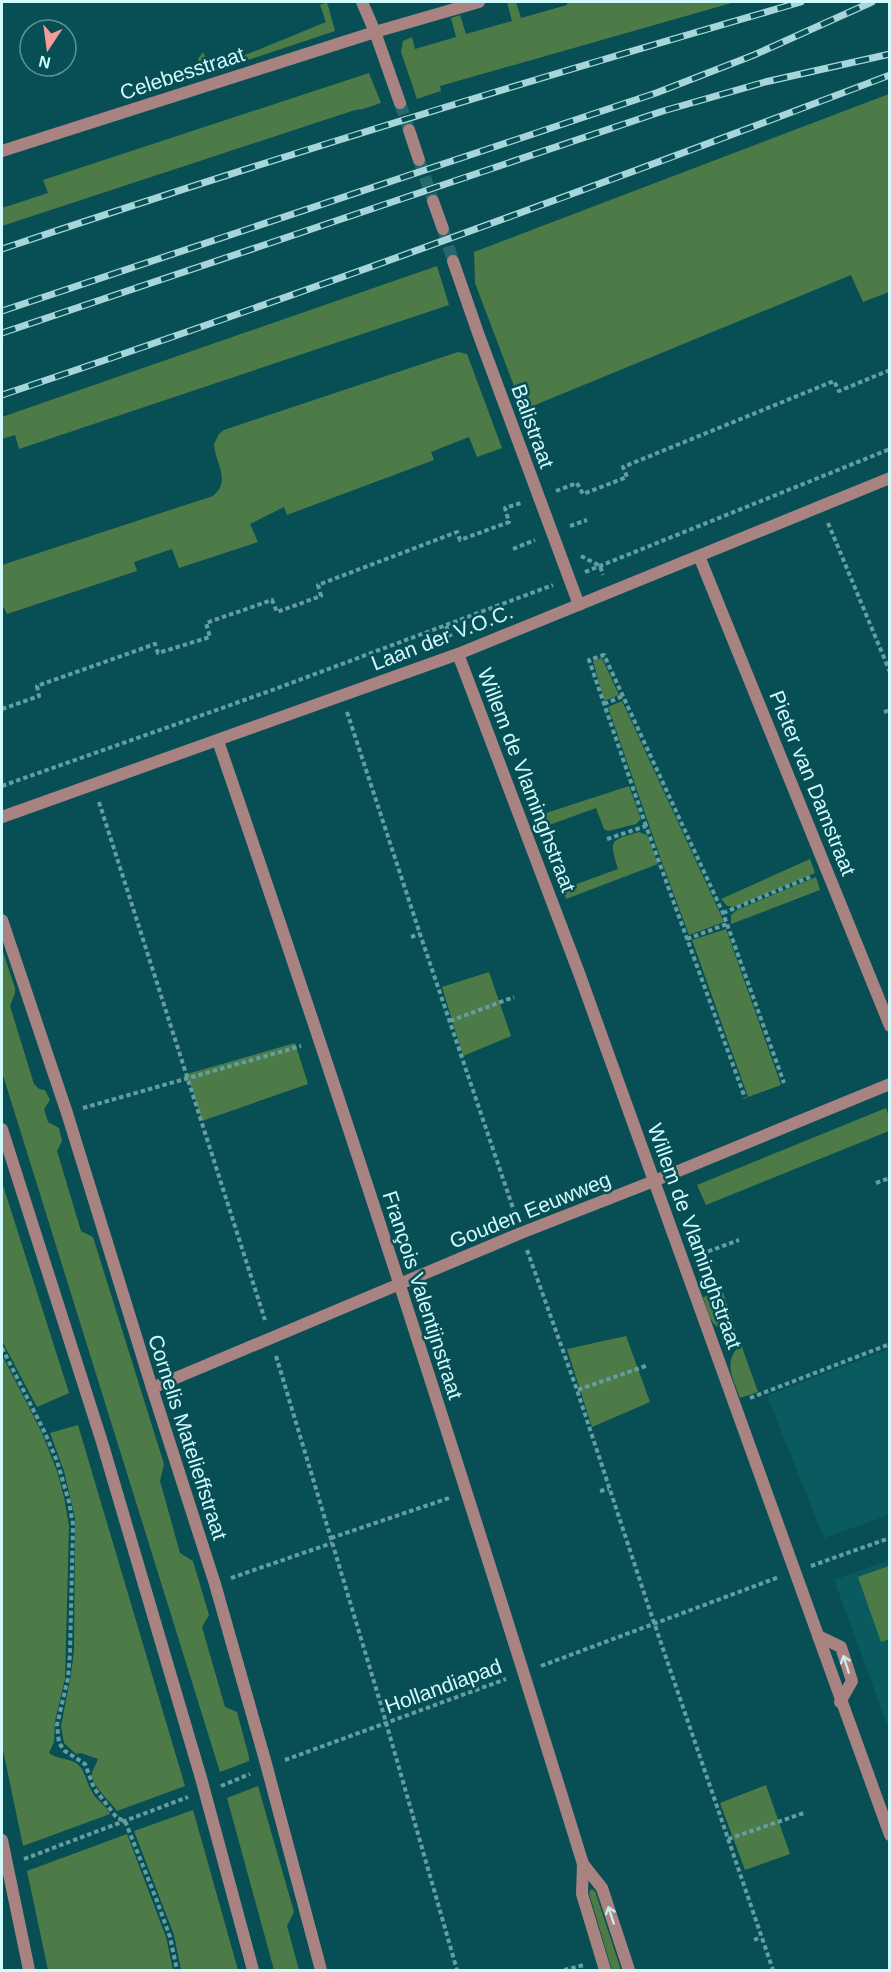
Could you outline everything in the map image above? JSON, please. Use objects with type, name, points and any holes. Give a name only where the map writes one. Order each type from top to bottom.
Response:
[{"type":"street","points":[[362,2],[400,103]]},
{"type":"street","name":"Celebesstraat","points":[[2,151],[375,32],[479,2]]},
{"type":"street","points":[[410,130],[420,160]]},
{"type":"street","points":[[433,201],[443,229]]},
{"type":"street","name":"Balistraat","points":[[453,261],[579,605]]},
{"type":"street","name":"Laan der V.O.C.","points":[[2,817],[458,654],[890,478]]},
{"type":"street","name":"Pieter van Damstraat","points":[[699,556],[890,1026]]},
{"type":"street","name":"Willem de Vlaminghstraat","points":[[458,654],[579,973],[840,1702],[890,1835]]},
{"type":"street","name":"François Valentijnstraat","points":[[218,741],[400,1285],[524,1672],[583,1864],[582,1894],[606,1971]]},
{"type":"street","name":"Cornelis Matelieffstraat","points":[[2,920],[67,1113],[215,1584],[267,1767],[321,1971]]},
{"type":"street","name":"Gouden Eeuwweg","points":[[152,1388],[521,1233],[890,1084]]},
{"type":"street","points":[[2,1129],[102,1442],[205,1792],[253,1971]]},
{"type":"street","points":[[818,1636],[841,1647],[852,1681],[840,1702]]},
{"type":"street","points":[[2,1840],[4,1867],[29,1971]]},
{"type":"street","name":"François Valentijnstraat","points":[[583,1864],[602,1888],[629,1971]]},
{"type":"path","points":[[2,709],[39,696],[37,686],[155,644],[158,653],[210,637],[206,623],[272,600],[277,612],[321,596],[318,585],[457,532],[460,540],[509,522],[505,508],[577,483],[583,494],[627,477],[624,467],[834,381],[839,391],[890,370]]},
{"type":"path","name":"Laan der V.O.C.","points":[[2,786],[278,688],[569,579],[890,449]]},
{"type":"path","points":[[821,506],[890,672]]},
{"type":"path","points":[[556,544],[600,566],[610,592]]},
{"type":"path","points":[[745,1098],[646,826],[589,660],[604,655],[623,696],[723,913],[784,1083]]},
{"type":"path","points":[[342,696],[521,1233],[578,1390],[654,1624],[773,1971]]},
{"type":"path","points":[[604,704],[623,696]]},
{"type":"path","points":[[94,784],[271,1339],[386,1722],[457,1971]]},
{"type":"path","points":[[607,839],[646,826]]},
{"type":"path","points":[[723,913],[827,870]]},
{"type":"path","points":[[687,939],[727,924]]},
{"type":"path","points":[[411,937],[420,934]]},
{"type":"path","points":[[450,1021],[514,997]]},
{"type":"path","points":[[67,1113],[319,1041]]},
{"type":"path","points":[[876,1183],[890,1178]]},
{"type":"path","points":[[683,1260],[739,1240]]},
{"type":"path","points":[[735,1405],[890,1344]]},
{"type":"path","points":[[2,1348],[57,1461],[73,1524],[70,1653],[68,1678],[57,1725],[59,1743],[65,1751],[85,1764],[94,1788],[117,1818],[125,1821],[170,1937],[177,1971]]},
{"type":"path","points":[[578,1390],[648,1365]]},
{"type":"path","points":[[600,1491],[609,1489]]},
{"type":"path","points":[[215,1584],[467,1492]]},
{"type":"path","name":"Hollandiapad","points":[[4,1867],[386,1722],[890,1538]]},
{"type":"path","points":[[728,1839],[804,1813]]},
{"type":"path","points":[[754,1940],[761,1937]]},
{"type":"shaded area","points":[[889,1349],[889,1515],[824,1538],[767,1396]]},
{"type":"shaded area","points":[[889,1560],[889,1729],[834,1580]]},
{"type":"green space","points":[[327,2],[335,31],[209,73],[199,66],[198,59],[203,52],[211,69],[326,22],[320,5]]},
{"type":"green space","points":[[507,2],[516,2],[521,18],[567,5],[567,2],[735,2],[440,86],[441,91],[417,99],[401,52],[403,41],[412,37],[415,49],[456,37],[451,18],[460,15],[466,34],[512,21]]},
{"type":"green space","points":[[369,73],[381,103],[2,226],[2,208],[48,193],[43,180]]},
{"type":"green space","points":[[889,94],[889,292],[863,302],[851,275],[523,410],[475,283],[474,252]]},
{"type":"green space","points":[[437,266],[449,305],[19,449],[15,435],[2,439],[2,417]]},
{"type":"green space","points":[[458,352],[467,354],[502,448],[477,457],[469,437],[431,452],[434,460],[287,515],[284,507],[250,524],[258,542],[179,568],[172,549],[134,562],[137,571],[7,614],[2,608],[2,565],[213,496],[219,490],[222,478],[214,444],[224,430]]},
{"type":"green space","points":[[602,658],[619,695],[604,701],[593,661]]},
{"type":"green space","points":[[622,701],[724,922],[689,935],[608,707]]},
{"type":"green space","points":[[629,786],[641,819],[636,824],[608,831],[604,829],[596,808],[541,828],[537,816]]},
{"type":"green space","points":[[639,832],[647,835],[658,864],[566,899],[563,889],[618,869],[614,843],[622,837]]},
{"type":"green space","points":[[810,859],[815,873],[734,907],[727,906],[721,899]]},
{"type":"green space","points":[[816,877],[820,890],[731,924],[731,915],[737,910]]},
{"type":"green space","points":[[726,929],[781,1085],[748,1097],[692,940]]},
{"type":"green space","points":[[2,949],[15,988],[10,1006],[34,1084],[39,1089],[45,1090],[50,1100],[44,1109],[48,1122],[59,1128],[62,1141],[57,1151],[81,1231],[93,1237],[164,1464],[160,1481],[180,1553],[193,1561],[209,1615],[202,1627],[225,1707],[237,1712],[249,1757],[249,1761],[220,1772],[2,1072]]},
{"type":"green space","points":[[489,972],[511,1036],[463,1056],[442,987]]},
{"type":"green space","points":[[295,1043],[308,1084],[202,1121],[187,1074]]},
{"type":"green space","points":[[886,1108],[889,1117],[889,1131],[706,1205],[697,1185]]},
{"type":"green space","points":[[2,1182],[69,1393],[37,1407],[2,1341]]},
{"type":"green space","points":[[723,1292],[735,1330],[720,1328],[712,1321],[703,1297]]},
{"type":"green space","points":[[626,1336],[650,1402],[592,1427],[567,1349]]},
{"type":"green space","points":[[741,1344],[758,1392],[740,1398],[730,1363]]},
{"type":"green space","points":[[2,1355],[42,1433],[57,1471],[69,1526],[65,1679],[55,1721],[54,1742],[49,1753],[73,1761],[79,1766],[92,1792],[110,1814],[23,1846],[2,1745]]},
{"type":"green space","points":[[78,1425],[185,1786],[117,1811],[97,1787],[92,1777],[98,1759],[81,1753],[76,1754],[64,1743],[61,1726],[74,1650],[75,1518],[64,1471],[50,1433]]},
{"type":"green space","points":[[889,1566],[889,1639],[881,1642],[858,1577]]},
{"type":"green space","points":[[766,1785],[790,1854],[745,1870],[720,1803]]},
{"type":"green space","points":[[258,1786],[294,1912],[287,1926],[299,1970],[274,1970],[227,1798]]},
{"type":"green space","points":[[193,1810],[238,1970],[181,1970],[174,1935],[134,1831]]},
{"type":"green space","points":[[127,1834],[166,1937],[173,1970],[48,1970],[27,1871]]},
{"type":"green space","points":[[591,1889],[595,1891],[621,1970],[612,1970],[589,1893]]},
{"type":"tunnel","points":[[400,103],[409,130]]},
{"type":"tunnel","points":[[419,160],[433,201]]},
{"type":"tunnel","points":[[443,229],[453,261]]},
{"type":"railway","points":[[2,249],[400,121],[801,2]]},
{"type":"railway","points":[[2,311],[656,93],[754,55],[872,2]]},
{"type":"railway","points":[[2,333],[663,111],[765,82],[890,54]]},
{"type":"railway","points":[[2,395],[447,240],[890,75]]}]
